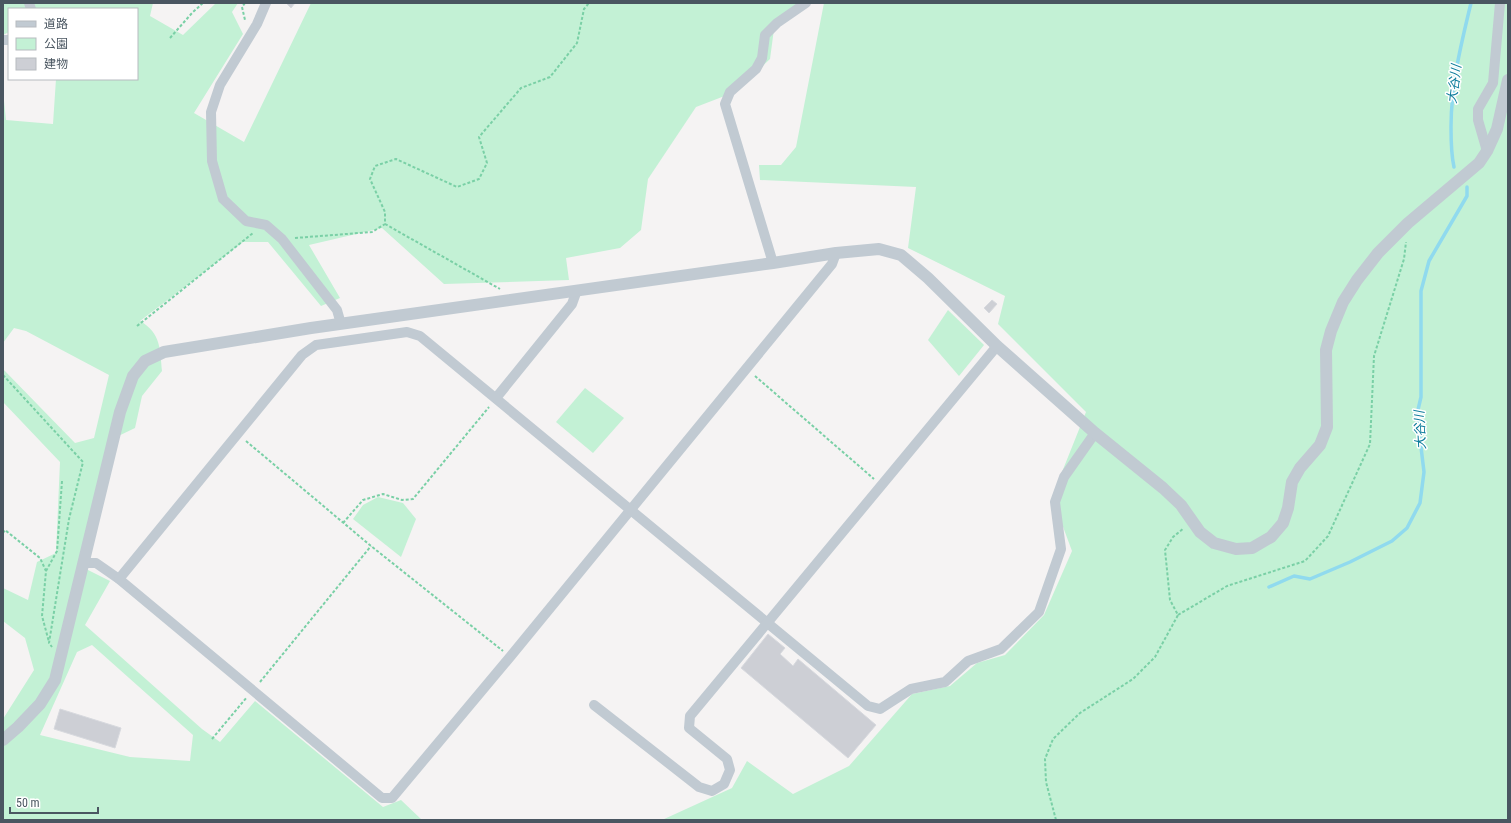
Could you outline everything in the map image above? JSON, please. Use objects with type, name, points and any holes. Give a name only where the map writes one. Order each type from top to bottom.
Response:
[{"type":"street","points":[[266,3],[257,24],[220,85],[211,112],[212,161],[223,199],[246,221],[266,225],[282,239],[338,310],[341,324]]},
{"type":"street","points":[[773,263],[726,104],[730,92],[756,69],[762,58],[766,35],[777,23],[806,3]]},
{"type":"street","points":[[1487,150],[1478,120],[1478,109],[1493,83],[1500,3]]},
{"type":"street","points":[[3,740],[18,728],[40,704],[55,680],[120,412],[132,376],[145,361],[164,352],[341,324],[836,253],[879,249],[900,256],[928,278],[997,346],[1095,433],[1164,488],[1181,505],[1200,532],[1214,543],[1236,549],[1252,548],[1271,537],[1283,523],[1288,508],[1292,482],[1300,468],[1320,445],[1328,427],[1326,350],[1331,331],[1343,302],[1357,280],[1378,253],[1408,223],[1478,163],[1487,150],[1497,129],[1508,80]]},
{"type":"street","points":[[84,562],[96,563],[119,579],[382,798],[392,798],[510,657],[832,264],[836,253]]},
{"type":"street","points":[[496,398],[572,304],[577,290]]},
{"type":"street","points":[[119,579],[302,355],[316,345],[407,332],[420,336],[630,511],[868,706],[880,709],[911,689],[945,682],[968,661],[1001,649],[1038,612],[1061,549],[1055,502],[1064,476],[1095,433]]},
{"type":"street","points":[[594,705],[699,788],[712,790],[724,784],[730,770],[726,759],[689,728],[690,716],[766,622],[997,346]]},
{"type":"path","points":[[170,38],[203,3]]},
{"type":"path","points":[[245,3],[242,7],[245,20],[257,24]]},
{"type":"path","points":[[386,224],[385,212],[370,179],[375,166],[396,159],[457,187],[479,179],[487,163],[478,138],[520,88],[550,77],[577,43],[584,8],[589,3]]},
{"type":"path","points":[[1056,820],[1046,782],[1045,759],[1054,740],[1080,713],[1133,679],[1155,657],[1178,615],[1227,586],[1305,561],[1328,536],[1370,444],[1374,356],[1404,259],[1408,223]]},
{"type":"path","points":[[282,239],[372,232],[386,224]]},
{"type":"path","points":[[386,224],[490,282],[516,299]]},
{"type":"path","points":[[137,326],[253,233],[260,234]]},
{"type":"path","points":[[746,369],[881,485]]},
{"type":"path","points":[[3,375],[83,462],[69,519],[49,644]]},
{"type":"path","points":[[343,522],[363,500],[383,494],[402,500],[413,499],[496,398]]},
{"type":"path","points":[[238,434],[371,546],[510,657]]},
{"type":"path","points":[[60,660],[49,644],[42,616],[46,572],[58,551],[62,481]]},
{"type":"path","points":[[1178,615],[1170,600],[1165,550],[1173,537],[1192,520]]},
{"type":"path","points":[[3,533],[4,530],[40,558],[46,572]]},
{"type":"path","points":[[212,740],[371,546]]},
{"type":"green space","points":[[3,3],[153,3],[150,16],[183,35],[216,3],[238,3],[232,12],[243,34],[194,113],[244,142],[311,3],[803,3],[774,29],[770,59],[735,92],[696,107],[648,179],[641,230],[620,248],[566,258],[569,280],[444,284],[382,228],[309,245],[340,298],[321,306],[268,242],[243,242],[140,321],[156,336],[160,349],[162,371],[142,396],[135,428],[110,440],[78,565],[110,581],[85,625],[202,729],[220,742],[255,701],[383,807],[401,800],[422,820],[3,820],[3,719],[34,670],[25,638],[3,621],[3,588],[28,600],[37,562],[56,553],[60,462],[3,402],[3,369],[75,443],[94,438],[109,375],[26,331],[14,328],[3,343],[3,91],[6,120],[53,124],[56,80],[138,80],[138,8],[8,8],[8,32],[3,35]],"holes":[[[92,645],[193,735],[190,761],[130,757],[40,735],[77,652]]]},
{"type":"green space","points":[[824,3],[1508,3],[1508,820],[662,820],[732,788],[747,761],[793,794],[849,766],[912,694],[950,686],[977,663],[1005,655],[1044,615],[1072,551],[1052,497],[1086,412],[998,324],[1005,296],[908,248],[916,187],[760,180],[759,165],[781,165],[796,147]]},
{"type":"green space","points":[[948,310],[984,345],[959,376],[928,340]]},
{"type":"green space","points":[[585,388],[624,418],[593,453],[556,422]]},
{"type":"green space","points":[[378,497],[403,503],[416,519],[401,557],[353,519],[363,505]]},
{"type":"building","points":[[286,3],[295,3],[291,8]]},
{"type":"building","points":[[992,300],[997,304],[989,313],[984,308]]},
{"type":"building","points":[[768,634],[785,648],[780,654],[793,666],[798,659],[876,725],[848,758],[741,668]]},
{"type":"building","points":[[60,709],[121,728],[115,748],[54,729]]},
{"type":"waterway","name":"大谷川","points":[[1454,167],[1451,137],[1451,111],[1460,49],[1471,3]]},
{"type":"waterway","name":"大谷川","points":[[1269,587],[1294,576],[1310,579],[1350,562],[1392,541],[1407,528],[1420,503],[1424,472],[1417,414],[1421,397],[1421,291],[1429,261],[1467,196],[1467,187]]}]
